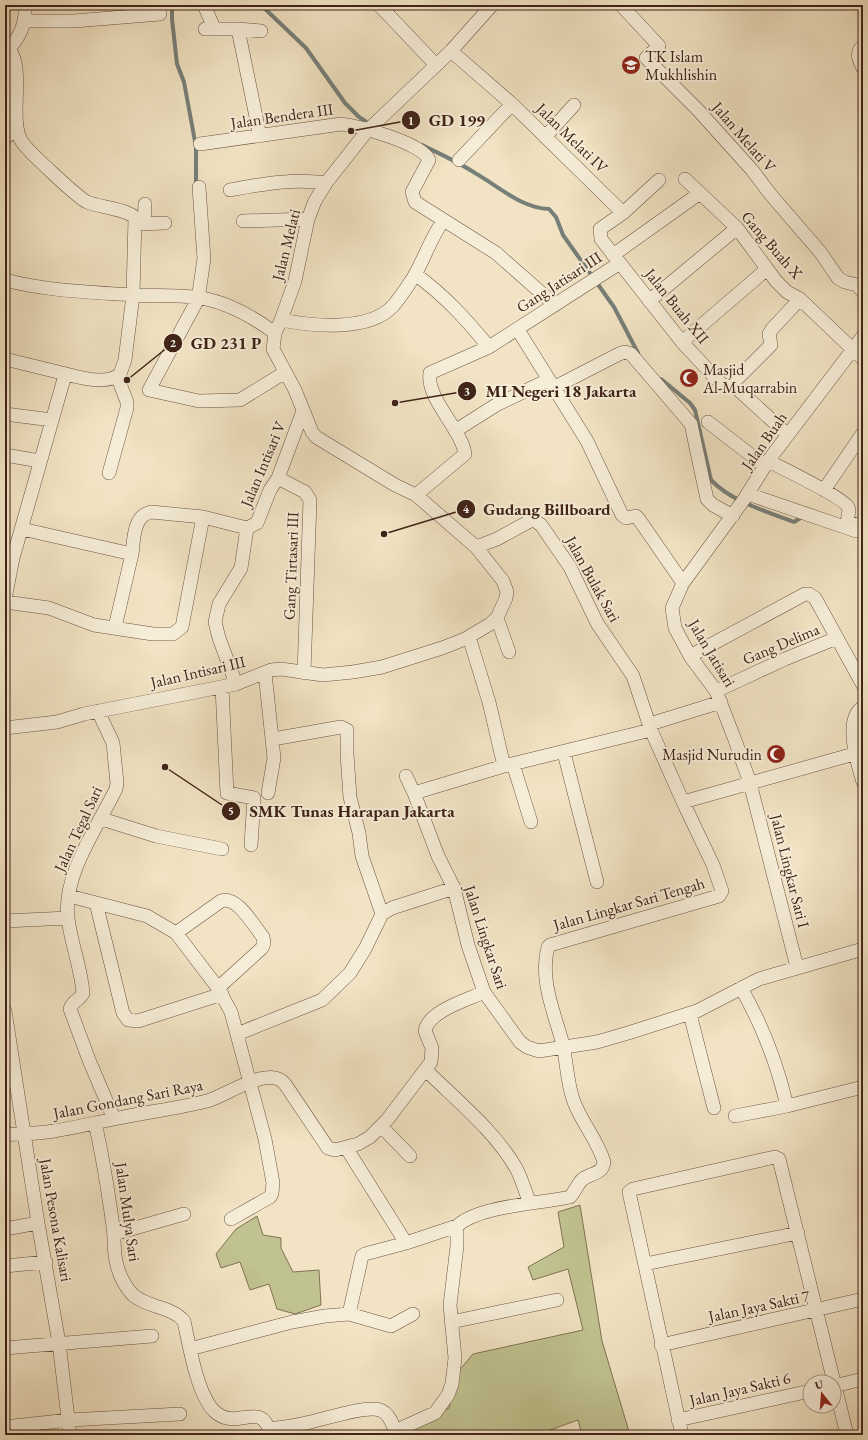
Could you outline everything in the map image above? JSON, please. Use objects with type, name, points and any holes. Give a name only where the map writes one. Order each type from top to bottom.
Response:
[{"type":"street","points":[[25,5],[26,21],[19,38],[7,47],[13,53],[15,64],[17,128],[21,140],[28,149],[78,196],[98,206],[132,215],[140,224]]},
{"type":"street","points":[[204,5],[210,29],[261,31]]},
{"type":"street","points":[[378,5],[436,65]]},
{"type":"street","name":"Jalan Melati","points":[[274,333],[281,320],[295,281],[308,219],[315,201],[326,183],[378,118],[451,51],[492,5]]},
{"type":"street","name":"Jalan Melati V","points":[[622,5],[658,46],[646,58],[698,110],[752,170],[771,195],[821,253],[838,278],[845,282],[857,285],[863,292]]},
{"type":"street","points":[[26,21],[74,21],[138,11],[160,14]]},
{"type":"street","points":[[238,29],[260,136]]},
{"type":"street","points":[[861,64],[859,52],[863,46]]},
{"type":"street","name":"Jalan Melati IV","points":[[451,51],[512,104],[623,213]]},
{"type":"street","points":[[459,160],[512,104]]},
{"type":"street","points":[[545,137],[574,105]]},
{"type":"street","name":"Jalan Bendera III","points":[[200,144],[341,124],[358,126],[403,142],[426,154],[428,162],[412,192],[412,197],[415,202],[443,221]]},
{"type":"street","points":[[5,138],[17,128]]},
{"type":"street","name":"Gang Buah X","points":[[685,179],[737,228],[767,269],[787,292],[800,299],[863,360]]},
{"type":"street","points":[[230,190],[271,182],[306,180],[326,183]]},
{"type":"street","points":[[616,259],[601,239],[600,229],[623,213],[659,180]]},
{"type":"street","points":[[199,187],[204,259],[194,298],[149,390],[199,401],[240,400],[284,373]]},
{"type":"street","name":"Gang Jatisari III","points":[[416,495],[466,454],[434,392],[430,380],[430,373],[489,347],[518,330],[594,280],[616,259],[700,193]]},
{"type":"street","points":[[5,359],[66,374],[91,378],[109,379],[118,376],[124,366],[140,224],[145,204]]},
{"type":"street","points":[[243,221],[308,219]]},
{"type":"street","points":[[281,320],[303,324],[351,326],[381,314],[393,307],[415,274],[443,221],[496,253],[555,305]]},
{"type":"street","points":[[140,224],[165,223]]},
{"type":"street","points":[[649,300],[737,228]]},
{"type":"street","name":"Jalan Buah XII","points":[[616,259],[682,342],[721,384],[726,386],[732,384],[788,435]]},
{"type":"street","points":[[682,342],[767,269]]},
{"type":"street","points":[[415,274],[444,297],[489,347]]},
{"type":"street","points":[[5,280],[68,291],[194,298],[242,312],[257,320],[274,333],[273,349],[284,373],[295,390],[312,432],[323,442],[416,495],[476,547],[506,587],[506,598],[497,618],[509,652]]},
{"type":"street","points":[[732,384],[771,345],[769,334],[772,328],[800,299]]},
{"type":"street","name":"Gang Jatisari III","points":[[518,330],[587,441],[622,514],[626,518],[636,516],[638,518],[683,583]]},
{"type":"street","name":"Jalan Buah","points":[[741,504],[788,435],[863,336]]},
{"type":"street","points":[[455,431],[496,406],[625,352],[631,354],[684,415],[693,429],[704,492],[707,499],[713,505],[741,504],[863,535]]},
{"type":"street","points":[[66,374],[58,394],[22,529],[9,557],[5,600],[49,608],[94,625],[165,635],[178,631],[182,627],[203,517]]},
{"type":"street","points":[[110,473],[127,408],[127,402],[118,376]]},
{"type":"street","name":"Jalan Intisari V","points":[[132,554],[137,522],[145,513],[150,512],[203,517],[247,528],[257,523],[270,490],[278,478],[303,411]]},
{"type":"street","points":[[5,414],[52,420]]},
{"type":"street","points":[[708,422],[767,464],[824,490],[848,507],[847,519],[849,523],[863,526]]},
{"type":"street","points":[[824,490],[863,433]]},
{"type":"street","points":[[5,455],[40,461]]},
{"type":"street","name":"Gang Tirtasari III","points":[[278,478],[303,491],[310,500],[304,674]]},
{"type":"street","name":"Jalan Jatisari","points":[[741,504],[683,583],[672,608],[672,614],[675,628],[690,656],[719,697],[750,783]]},
{"type":"street","name":"Jalan Bulak Sari","points":[[476,547],[497,539],[530,521],[538,521],[570,567],[597,623],[627,665],[640,694],[650,727],[683,802]]},
{"type":"street","points":[[236,684],[219,638],[215,622],[219,604],[241,568],[247,528]]},
{"type":"street","points":[[22,529],[132,554],[115,627]]},
{"type":"street","points":[[690,656],[805,594],[809,594],[815,598],[863,685]]},
{"type":"street","name":"Jalan Intisari III","points":[[5,728],[57,722],[98,711],[222,687],[236,684],[265,673],[281,669],[304,674],[323,675],[368,670],[442,648],[469,637],[497,618]]},
{"type":"street","points":[[469,637],[509,765],[531,822]]},
{"type":"street","name":"Gang Delima","points":[[650,727],[719,697],[785,659],[837,638]]},
{"type":"street","points":[[265,673],[274,758],[268,793]]},
{"type":"street","points":[[222,687],[227,793],[254,798],[251,845]]},
{"type":"street","points":[[863,707],[858,710],[855,716],[854,754],[863,782]]},
{"type":"street","name":"Jalan Tegal Sari","points":[[98,711],[113,743],[117,778],[116,789],[72,876],[68,918],[79,963],[82,995],[72,1004],[70,1010],[114,1118]]},
{"type":"street","points":[[273,739],[340,727],[347,730],[350,797],[359,833],[362,856],[382,914]]},
{"type":"street","points":[[414,793],[509,765],[564,752],[650,727]]},
{"type":"street","points":[[564,752],[597,882]]},
{"type":"street","points":[[683,802],[854,754]]},
{"type":"street","name":"Jalan Lingkar Sari","points":[[406,776],[438,856],[454,888],[468,945],[484,992],[520,1042],[527,1047],[539,1051],[563,1046],[597,1042],[690,1014],[759,979],[863,949]]},
{"type":"street","name":"Jalan Lingkar Sari I","points":[[750,783],[797,967]]},
{"type":"street","name":"Jalan Lingkar Sari Tengah","points":[[563,1046],[548,990],[546,955],[549,946],[721,894],[721,885],[713,865],[683,802]]},
{"type":"street","points":[[102,819],[156,836],[222,848]]},
{"type":"street","points":[[237,1034],[322,1000],[350,973],[365,949],[382,914],[392,908],[454,888]]},
{"type":"street","points":[[69,896],[147,916],[176,933],[220,991],[231,1012],[248,1082],[265,1139],[273,1188],[270,1197],[232,1219]]},
{"type":"street","points":[[96,904],[122,1013],[128,1020],[138,1021],[220,991],[262,948],[264,943],[262,937],[235,902],[227,900],[221,901],[176,933]]},
{"type":"street","points":[[5,921],[68,918]]},
{"type":"street","points":[[741,988],[760,1022],[772,1051],[787,1106]]},
{"type":"street","points":[[406,1243],[347,1149],[370,1137],[381,1126],[426,1070],[433,1056],[432,1048],[425,1031],[429,1020],[445,1009],[484,992]]},
{"type":"street","name":"Jalan Pesona Kalisari","points":[[5,1011],[9,1059],[60,1343],[70,1435]]},
{"type":"street","points":[[690,1014],[714,1108]]},
{"type":"street","points":[[349,1314],[362,1256],[365,1254],[406,1243],[457,1226],[462,1222],[493,1210],[570,1197],[583,1179],[597,1173],[603,1166],[603,1158],[574,1101],[563,1046]]},
{"type":"street","points":[[426,1070],[479,1121],[509,1158],[516,1169],[530,1203]]},
{"type":"street","name":"Jalan Gondang Sari Raya","points":[[5,1135],[23,1132],[52,1131],[114,1118],[178,1108],[214,1099],[248,1082],[274,1077],[281,1079],[328,1148],[333,1150],[347,1149]]},
{"type":"street","points":[[735,1116],[787,1106],[863,1087]]},
{"type":"street","name":"Jalan Mulya Sari","points":[[95,1123],[105,1165],[117,1266],[126,1285],[133,1295],[145,1302],[180,1316],[184,1321],[196,1375],[214,1410],[222,1416],[235,1419],[258,1416],[263,1417],[270,1432]]},
{"type":"street","points":[[381,1126],[410,1156]]},
{"type":"street","points":[[682,1435],[661,1345],[630,1190],[773,1157],[779,1159],[832,1374]]},
{"type":"street","points":[[114,1234],[184,1214]]},
{"type":"street","points":[[5,1229],[38,1223]]},
{"type":"street","points":[[270,1432],[347,1413],[379,1410],[386,1414],[396,1433],[434,1413],[448,1395],[452,1384],[455,1358],[450,1305],[457,1246],[457,1226]]},
{"type":"street","points":[[645,1264],[798,1233]]},
{"type":"street","points":[[5,1266],[46,1262]]},
{"type":"street","name":"Jalan Jaya Sakti 7","points":[[661,1345],[863,1299]]},
{"type":"street","points":[[451,1322],[557,1300]]},
{"type":"street","points":[[190,1349],[292,1322],[325,1316],[349,1314],[391,1326],[413,1314]]},
{"type":"street","points":[[5,1348],[152,1336]]},
{"type":"street","points":[[842,1384],[863,1379]]},
{"type":"street","name":"Jalan Jaya Sakti 6","points":[[678,1420],[802,1393]]},
{"type":"street","points":[[5,1427],[69,1420],[180,1414]]},
{"type":"street","points":[[842,1414],[847,1435]]},
{"type":"green space","points":[[580,1205],[602,1341],[630,1435],[582,1435],[578,1420],[536,1435],[412,1435],[411,1427],[449,1408],[457,1373],[473,1354],[583,1330],[568,1269],[533,1280],[528,1267],[564,1247],[558,1212]]},
{"type":"green space","points":[[257,1216],[263,1235],[281,1238],[281,1248],[293,1272],[319,1270],[321,1305],[295,1314],[277,1309],[269,1284],[250,1290],[240,1262],[221,1268],[216,1254],[236,1229]]},
{"type":"waterway","points":[[172,5],[177,64],[184,82],[196,147],[196,186]]},
{"type":"waterway","points":[[261,5],[306,48],[345,103],[359,117],[371,125]]},
{"type":"waterway","points":[[422,145],[462,165],[519,201],[539,208],[549,209],[556,217],[563,235],[614,307],[638,353]]},
{"type":"waterway","points":[[661,379],[690,403],[695,410],[711,480],[719,488],[739,500],[761,510],[794,522],[802,517]]},
{"type":"place","name":"TK Islam Mukhlishin","points":[[631,65]]},
{"type":"place","name":"GD 199","points":[[351,131]]},
{"type":"place","name":"Masjid Al-Muqarrabin","points":[[689,378]]},
{"type":"place","name":"GD 231 P","points":[[127,380]]},
{"type":"place","name":"MI Negeri 18 Jakarta","points":[[395,403]]},
{"type":"place","name":"Gudang Billboard","points":[[384,534]]},
{"type":"place","name":"Masjid Nurudin","points":[[776,754]]},
{"type":"place","name":"SMK Tunas Harapan Jakarta","points":[[165,767]]}]
